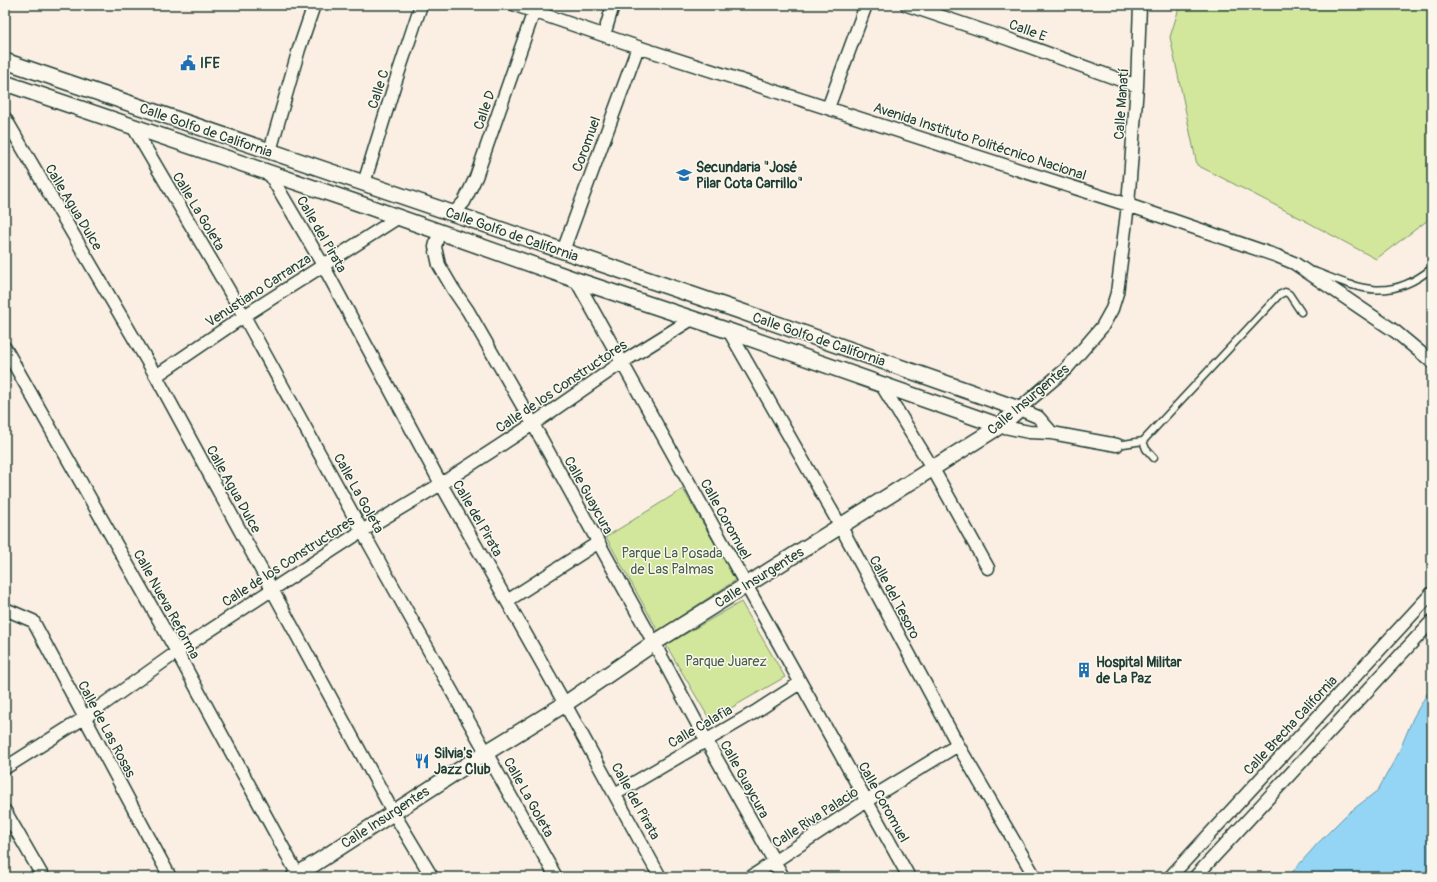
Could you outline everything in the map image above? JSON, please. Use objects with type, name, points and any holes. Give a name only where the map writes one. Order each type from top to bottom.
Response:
[{"type":"street","points":[[269,173],[270,152],[299,49],[314,5]]},
{"type":"street","name":"Calle C","points":[[364,183],[421,5]]},
{"type":"street","name":"Avenida Instituto Politécnico Nacional","points":[[515,5],[638,47],[1128,205],[1294,263]]},
{"type":"street","points":[[604,35],[613,5]]},
{"type":"street","points":[[828,108],[866,5]]},
{"type":"street","name":"Calle E","points":[[907,5],[1008,39],[1137,86]]},
{"type":"street","name":"Calle Manatí","points":[[1128,205],[1137,86],[1140,5]]},
{"type":"street","name":"Calle D","points":[[453,214],[464,202],[476,177],[534,11]]},
{"type":"street","name":"Coromuel","points":[[563,251],[638,47]]},
{"type":"street","name":"Calle Golfo de California","points":[[5,62],[737,310],[1019,409]]},
{"type":"street","name":"Calle Golfo de California","points":[[5,83],[399,217],[576,280],[729,331],[1000,426]]},
{"type":"street","points":[[132,104],[132,125]]},
{"type":"street","name":"Calle Agua Dulce","points":[[5,118],[156,376],[393,812],[432,877]]},
{"type":"street","name":"Calle La Goleta","points":[[132,125],[244,316],[362,531],[556,877]]},
{"type":"street","name":"Calle del Pirata","points":[[269,173],[323,265],[441,484],[566,704],[660,877]]},
{"type":"street","name":"Calle Insurgentes","points":[[297,876],[393,812],[566,704],[654,643],[1000,426],[1066,369],[1102,327],[1112,309],[1117,293],[1128,205]]},
{"type":"street","points":[[439,232],[453,214]]},
{"type":"street","name":"Venustiano Carranza","points":[[156,376],[244,316],[399,217]]},
{"type":"street","name":"Calle Guaycura","points":[[439,232],[435,247],[439,265],[468,311],[534,424],[706,740],[783,877]]},
{"type":"street","points":[[563,251],[568,266],[576,280]]},
{"type":"street","points":[[1294,263],[1396,332],[1432,362]]},
{"type":"street","name":"Calle Coromuel","points":[[576,280],[909,877]]},
{"type":"street","points":[[729,331],[737,310]]},
{"type":"street","name":"Calle de los Constructores","points":[[5,768],[84,718],[177,652],[273,589],[362,531],[441,484],[534,424],[621,363],[692,319]]},
{"type":"street","name":"Calle del Tesoro","points":[[729,331],[841,527],[958,745],[1035,877]]},
{"type":"street","name":"Calle Nueva Reforma","points":[[5,348],[177,652],[297,876]]},
{"type":"street","points":[[881,384],[933,469],[988,568]]},
{"type":"street","points":[[1019,409],[1038,417],[1046,424],[1052,433]]},
{"type":"street","points":[[1000,426],[1029,432],[1052,433],[1117,445]]},
{"type":"street","points":[[508,601],[598,542]]},
{"type":"street","name":"Calle Brecha California","points":[[1170,877],[1432,593]]},
{"type":"street","name":"Calle de Las Rosas","points":[[5,609],[33,621],[170,877]]},
{"type":"street","points":[[1195,877],[1432,621]]},
{"type":"street","name":"Calle Calafia","points":[[615,794],[755,712],[800,683]]},
{"type":"street","name":"Calle Riva Palacio","points":[[751,877],[773,861],[958,745]]},
{"type":"street","points":[[5,811],[43,877]]},
{"type":"lane","name":"Avenida Instituto Politécnico Nacional","points":[[1294,263],[1363,289],[1384,290],[1413,282],[1432,268]]},
{"type":"lane","points":[[1117,445],[1143,441],[1280,295],[1285,292],[1289,294],[1301,312]]},
{"type":"lane","points":[[1143,441],[1146,449],[1154,458]]},
{"type":"green space","points":[[1180,5],[1432,5],[1432,217],[1376,259],[1197,165],[1170,37]]},
{"type":"green space","name":"Parque La Posada de Las Palmas","points":[[683,489],[736,580],[658,631],[606,537]]},
{"type":"green space","name":"Parque Juarez","points":[[741,602],[785,677],[710,720],[666,645]]},
{"type":"water","points":[[1432,685],[1432,877],[1288,877],[1318,843],[1346,815],[1378,790],[1398,754],[1413,718]]},
{"type":"place","name":"IFE","points":[[188,63]]},
{"type":"place","name":"Secundaria \"José Pilar Cota Carrillo\"","points":[[684,175]]},
{"type":"place","name":"Hospital Militar de La Paz","points":[[1084,670]]},
{"type":"place","name":"Silvia's Jazz Club","points":[[422,761]]}]
